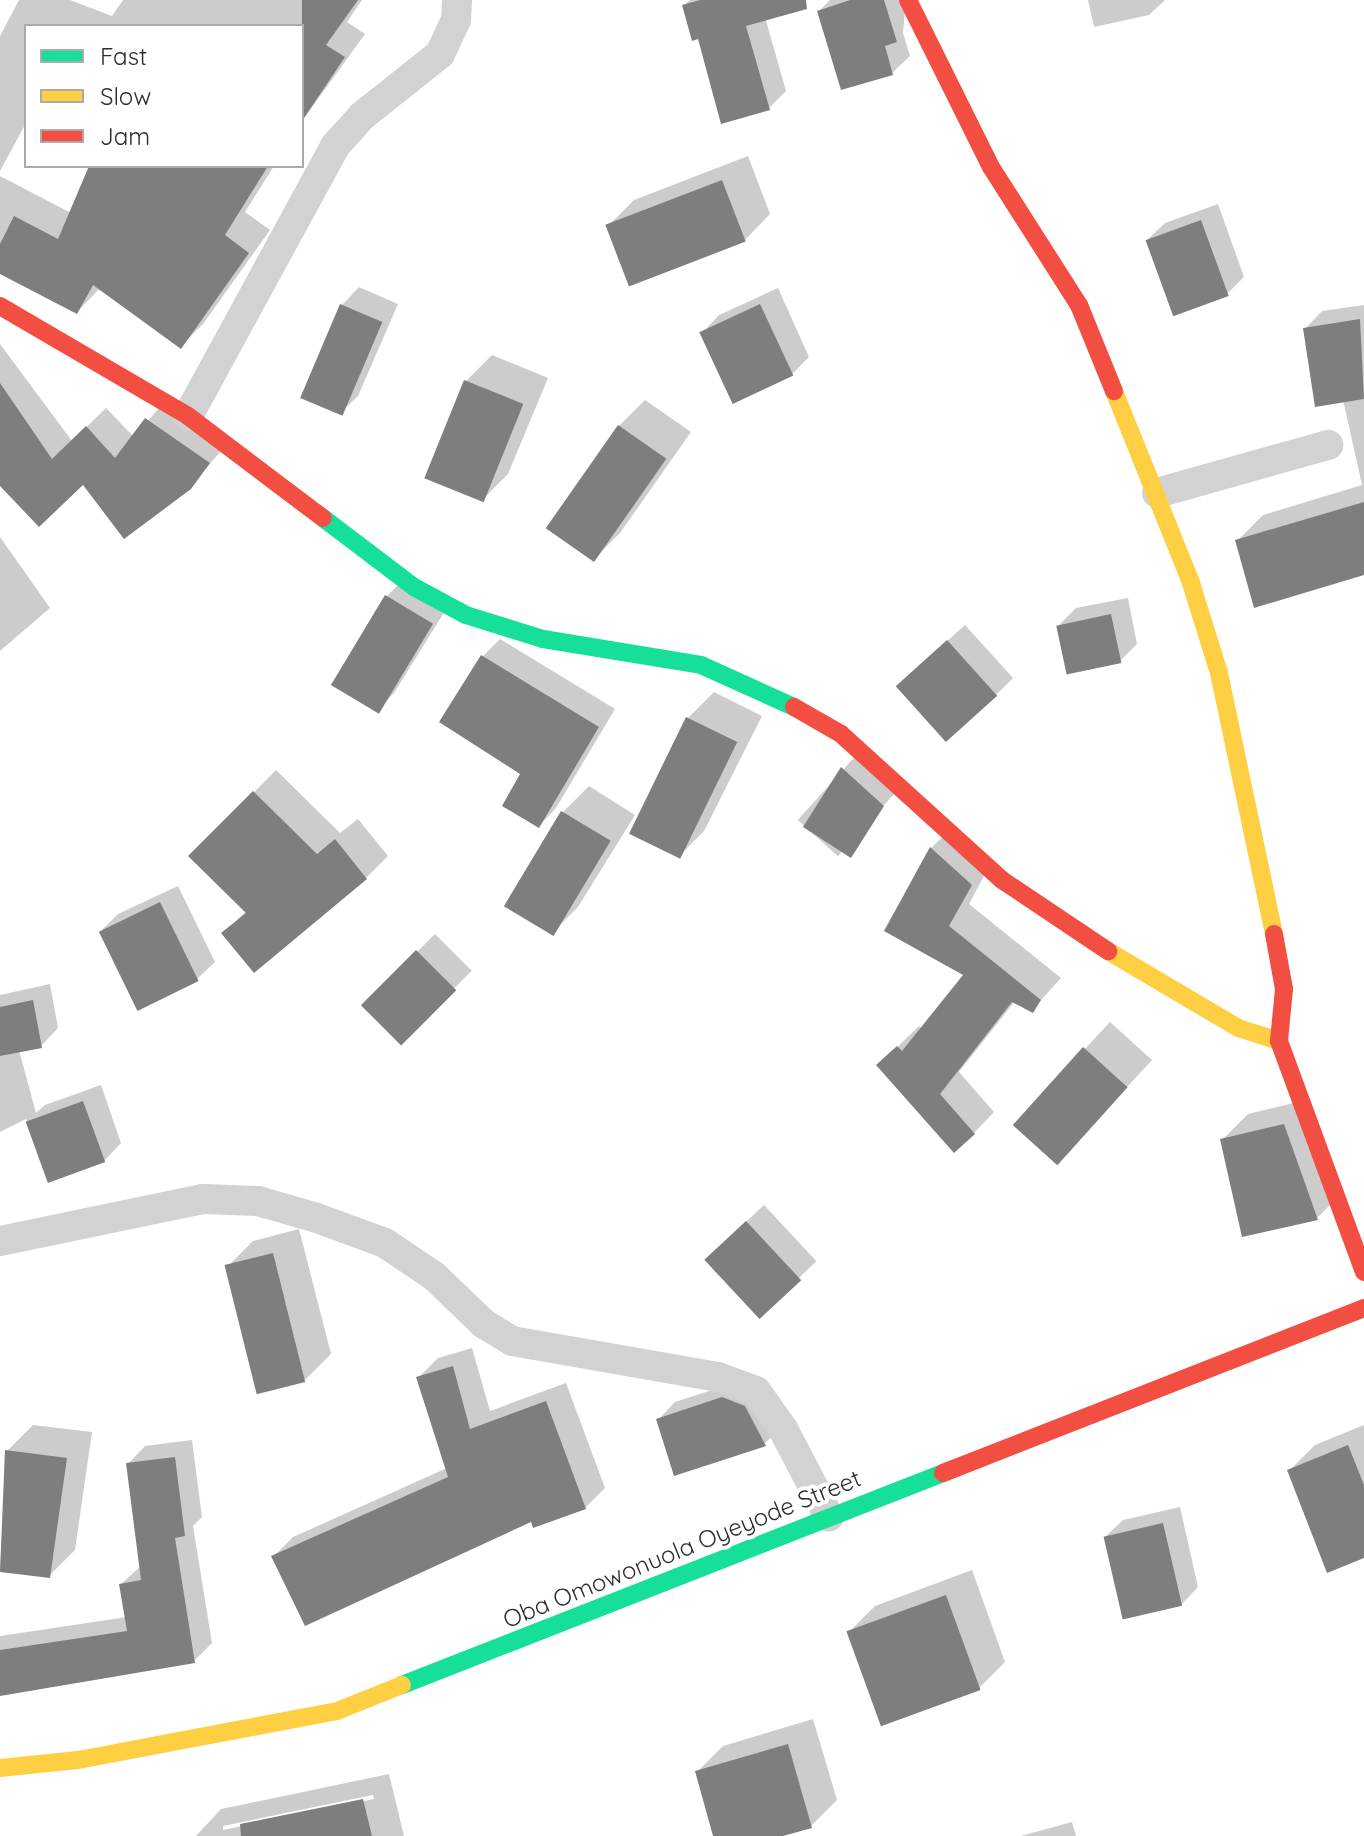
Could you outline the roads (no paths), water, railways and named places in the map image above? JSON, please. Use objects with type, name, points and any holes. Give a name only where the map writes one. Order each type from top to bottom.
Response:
[{"type":"street","points":[[188,416],[335,146],[362,116],[440,54],[456,20],[457,0]]},
{"type":"street","points":[[908,0],[991,167],[1079,305],[1124,425],[1157,493],[1219,673],[1256,832],[1284,989],[1279,1041],[1364,1272]]},
{"type":"street","points":[[0,306],[188,416],[414,587],[466,615],[543,639],[701,665],[769,693],[829,727],[1002,880],[1141,973],[1238,1028],[1279,1041]]},
{"type":"street","points":[[1157,493],[1328,445]]},
{"type":"street","points":[[0,1241],[203,1199],[258,1201],[317,1218],[385,1243],[434,1276],[484,1324],[512,1341],[615,1363],[718,1377],[756,1391],[783,1429],[829,1517]]},
{"type":"street","name":"Oba Omowonuola Oyeyode Street","points":[[0,1768],[78,1760],[337,1711],[1364,1308]]}]
